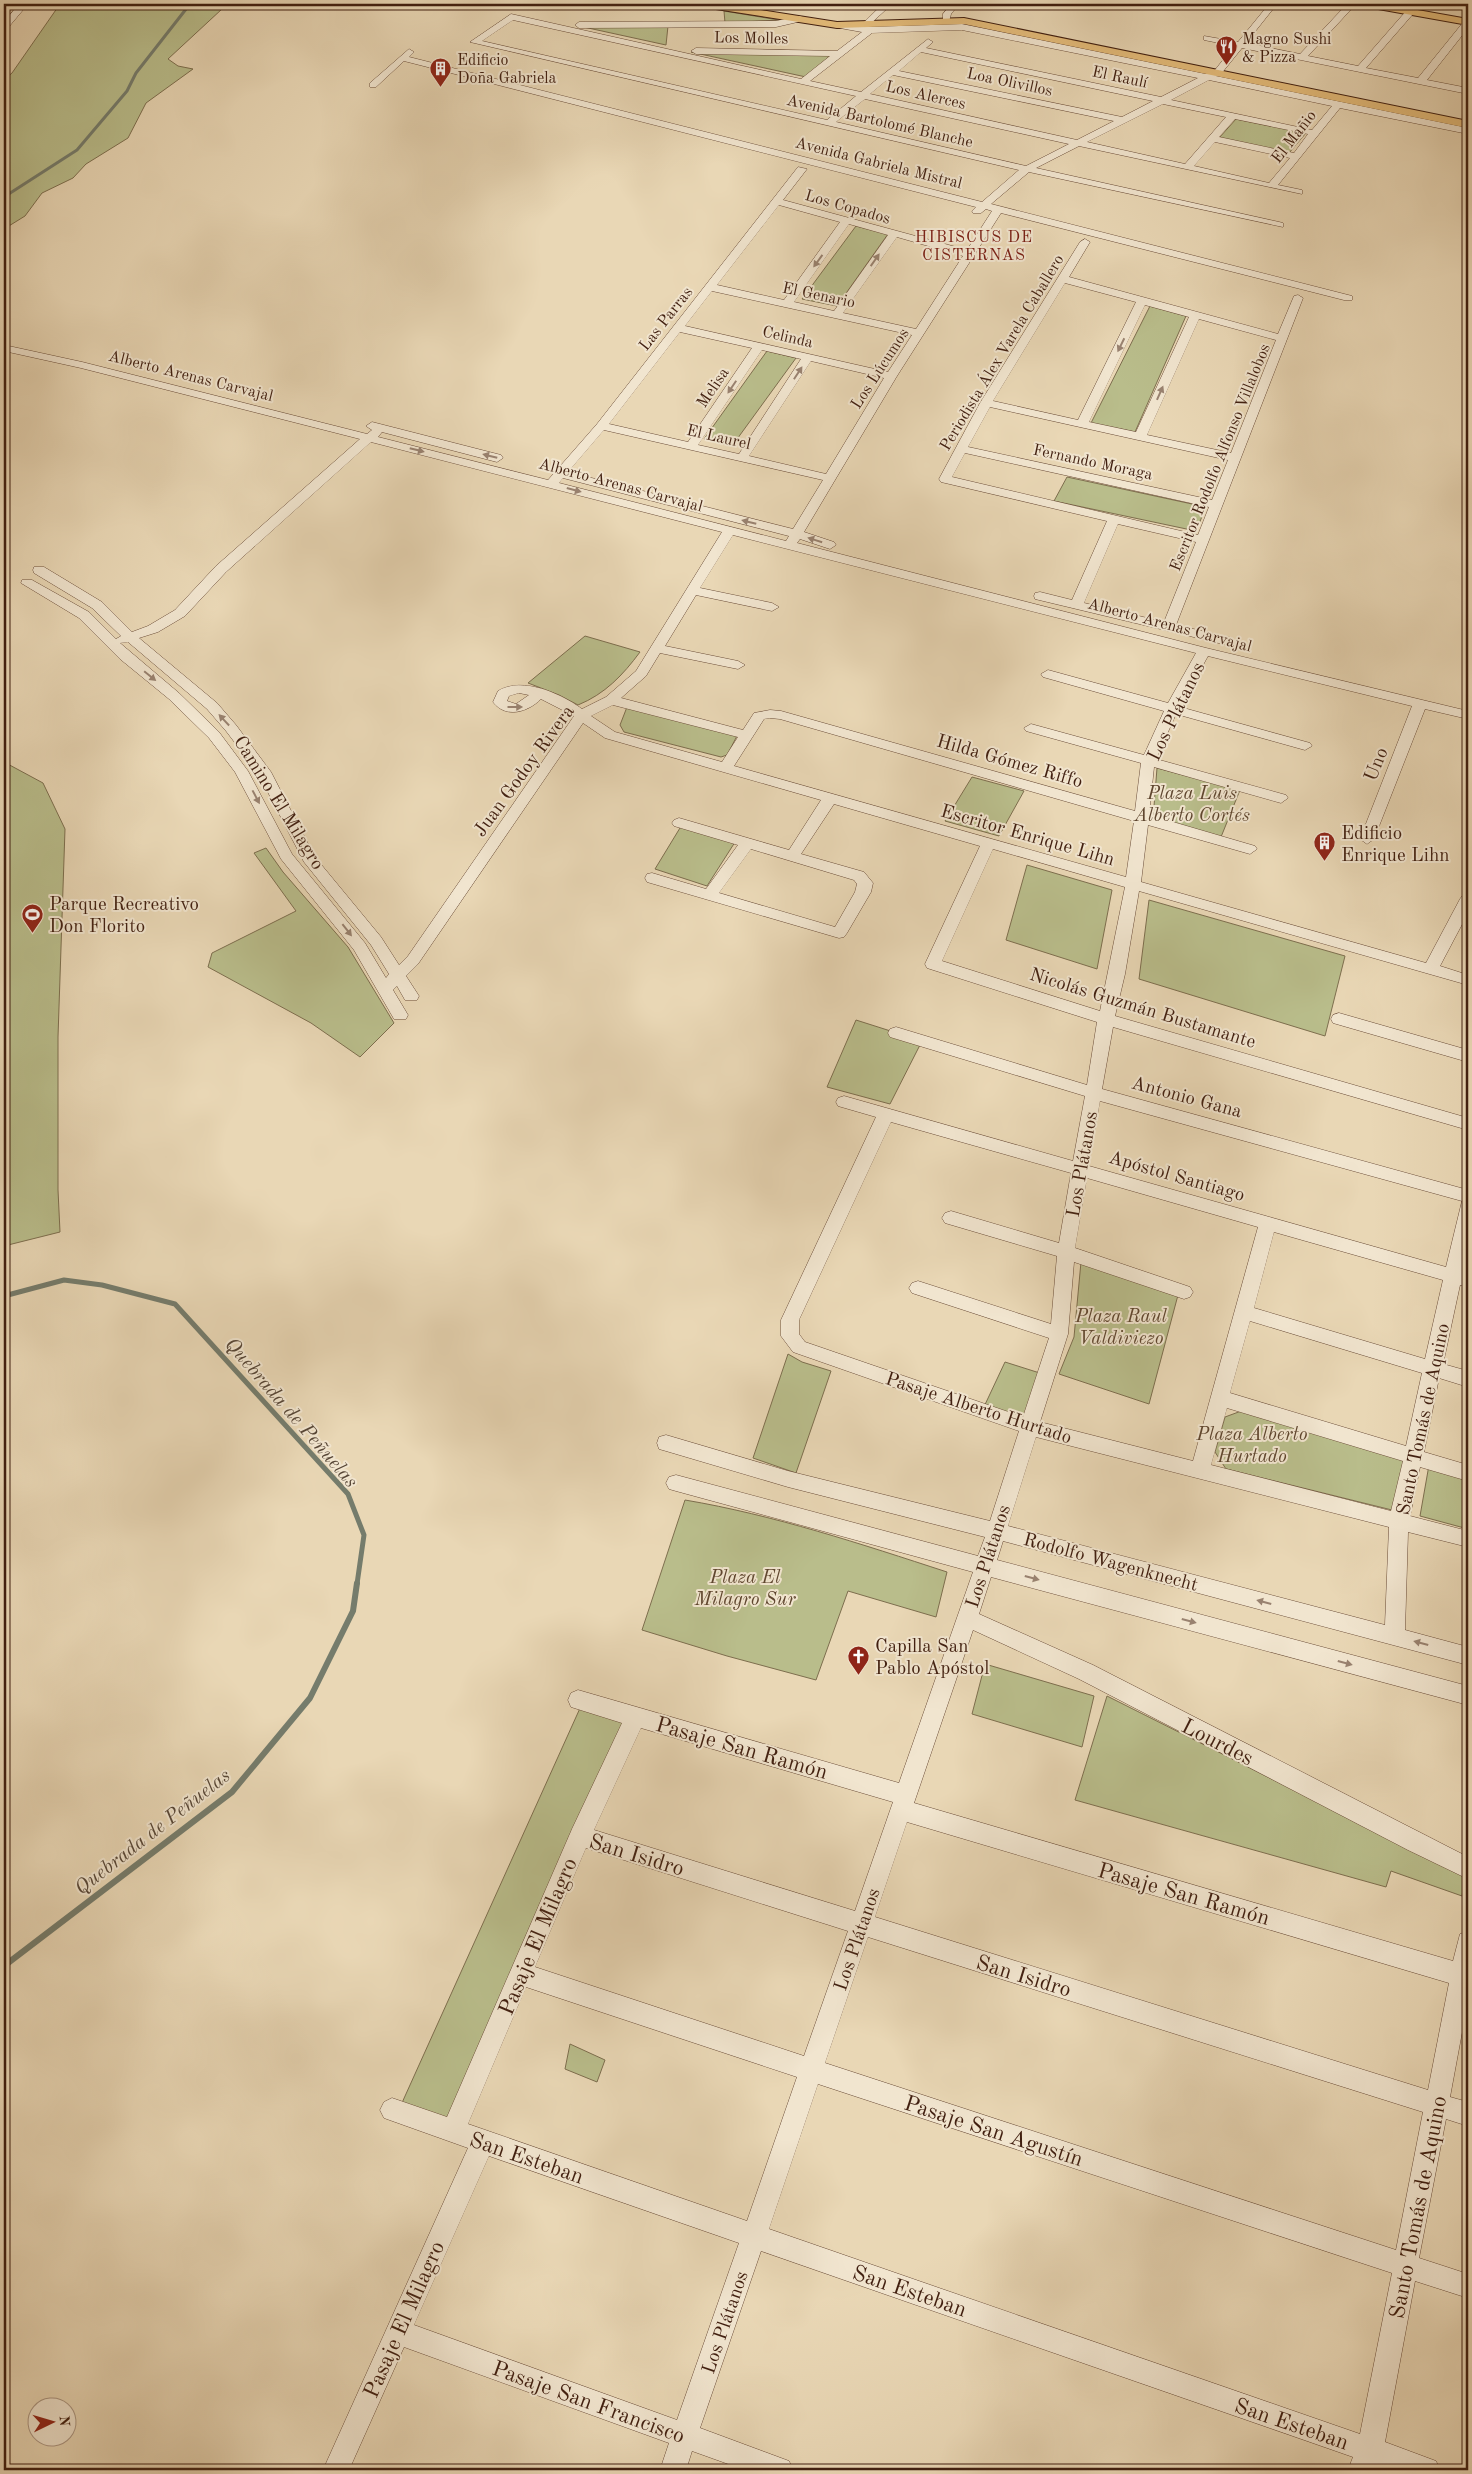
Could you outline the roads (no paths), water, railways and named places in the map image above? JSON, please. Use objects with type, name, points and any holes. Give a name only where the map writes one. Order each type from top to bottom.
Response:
[{"type":"main road","points":[[703,4],[867,28],[973,22],[1468,124]]},
{"type":"main road","points":[[748,4],[759,13]]},
{"type":"main road","points":[[1367,4],[1468,22]]},
{"type":"main road","points":[[777,16],[800,12],[810,8]]},
{"type":"street","points":[[4,27],[24,4]]},
{"type":"street","points":[[803,82],[867,28],[888,4]]},
{"type":"street","points":[[948,23],[947,14],[954,4]]},
{"type":"street","points":[[979,209],[1027,169],[1218,72],[1273,4]]},
{"type":"street","points":[[1302,57],[1352,4]]},
{"type":"street","points":[[1360,68],[1410,12]]},
{"type":"street","name":"Avenida Bartolomé Blanche","points":[[548,26],[511,17],[475,42],[1017,176],[1276,229],[1027,169],[825,127]]},
{"type":"street","points":[[548,26],[776,24],[798,19]]},
{"type":"street","points":[[1421,81],[1468,22]]},
{"type":"street","points":[[825,127],[948,23]]},
{"type":"street","points":[[948,23],[1468,131]]},
{"type":"street","name":"Los Alerces","points":[[548,26],[1298,192]]},
{"type":"street","points":[[1207,38],[1468,91]]},
{"type":"street","name":"El Raulí","points":[[919,49],[1315,132]]},
{"type":"street","name":"Los Molles","points":[[665,52],[774,51],[838,54]]},
{"type":"street","name":"Avenida Gabriela Mistral","points":[[373,85],[406,55],[979,209],[1085,242],[1252,285]]},
{"type":"street","name":"Loa Olivillos","points":[[892,72],[1122,120]]},
{"type":"street","name":"El Mañio","points":[[1272,186],[1338,104]]},
{"type":"street","points":[[1188,167],[1233,115]]},
{"type":"street","points":[[1213,139],[1296,156]]},
{"type":"street","name":"Avenida Gabriela Mistral","points":[[767,160],[979,209]]},
{"type":"street","name":"Las Parras","points":[[551,484],[601,426],[802,169]]},
{"type":"street","name":"Los Copados","points":[[777,201],[968,254]]},
{"type":"street","name":"Avenida Gabriela Mistral","points":[[995,214],[1348,298]]},
{"type":"street","name":"Los Lúcumos","points":[[792,540],[891,376],[995,214]]},
{"type":"street","points":[[787,304],[846,221]]},
{"type":"street","points":[[837,314],[894,234]]},
{"type":"street","name":"Periodista Álex Varela Caballero","points":[[1085,242],[986,404],[945,479],[1114,519]]},
{"type":"street","points":[[1062,279],[1282,339]]},
{"type":"street","name":"El Genario","points":[[710,287],[920,333]]},
{"type":"street","name":"Escritor Rodolfo Alfonso Villalobos","points":[[1168,628],[1282,339],[1302,298],[1339,308]]},
{"type":"street","points":[[1082,424],[1142,301]]},
{"type":"street","points":[[1140,437],[1195,315]]},
{"type":"street","name":"Celinda","points":[[678,328],[891,376]]},
{"type":"street","name":"Melisa","points":[[691,446],[759,346]]},
{"type":"street","name":"Alberto Arenas Carvajal","points":[[4,348],[560,474],[792,540],[863,564],[1204,651],[1468,715]]},
{"type":"street","points":[[742,458],[808,357]]},
{"type":"street","points":[[986,404],[1236,458]]},
{"type":"street","name":"El Laurel","points":[[601,426],[829,478]]},
{"type":"street","points":[[113,644],[164,624],[180,613],[221,569],[374,431]]},
{"type":"street","name":"Alberto Arenas Carvajal","points":[[374,431],[551,484],[729,531],[792,540]]},
{"type":"street","name":"Fernando Moraga","points":[[961,449],[1217,505]]},
{"type":"street","points":[[1077,604],[1114,519],[1204,540]]},
{"type":"street","name":"Juan Godoy Rivera","points":[[385,988],[413,960],[582,715],[611,700],[637,678],[729,531]]},
{"type":"street","name":"Camino El Milagro","points":[[39,570],[96,605],[130,637],[212,706],[249,749],[268,780],[309,860],[367,928],[411,996]]},
{"type":"street","name":"Camino El Milagro","points":[[27,583],[84,615],[113,644],[197,716],[227,750],[256,797],[286,856],[352,936],[400,1015]]},
{"type":"street","points":[[691,590],[772,607]]},
{"type":"street","name":"Alberto Arenas Carvajal","points":[[1030,594],[1227,641]]},
{"type":"street","points":[[657,648],[738,664]]},
{"type":"street","name":"Los Plátanos","points":[[674,2470],[967,1618],[1059,1334],[1066,1252],[1106,1019],[1118,974],[1133,885],[1148,761],[1172,709],[1204,651]]},
{"type":"street","points":[[1048,674],[1306,746]]},
{"type":"street","name":"Escritor Enrique Lihn","points":[[538,694],[555,700],[582,715],[597,729],[610,735],[1468,980]]},
{"type":"street","points":[[611,700],[747,734],[725,768]]},
{"type":"street","name":"Uno","points":[[1367,839],[1420,704]]},
{"type":"street","name":"Hilda Gómez Riffo","points":[[747,734],[759,716],[770,714],[782,715],[1250,849]]},
{"type":"street","points":[[1031,728],[1281,798]]},
{"type":"street","points":[[792,858],[830,798]]},
{"type":"street","points":[[652,878],[839,933],[863,892],[865,883],[859,876],[792,858],[679,823]]},
{"type":"street","points":[[709,895],[747,844]]},
{"type":"street","name":"Nicolás Guzmán Bustamante","points":[[988,844],[933,964],[1106,1019],[1468,1124]]},
{"type":"street","points":[[1431,968],[1468,899]]},
{"type":"street","points":[[1338,1018],[1468,1056]]},
{"type":"street","name":"Antonio Gana","points":[[896,1033],[1094,1093],[1468,1196]]},
{"type":"street","name":"Apóstol Santiago","points":[[844,1102],[1461,1278]]},
{"type":"street","name":"Pasaje Alberto Hurtado","points":[[886,1114],[790,1320],[790,1336],[799,1346],[1029,1427],[1468,1539]]},
{"type":"street","name":"Santo Tomás de Aquino","points":[[1395,1636],[1399,1521],[1433,1368],[1461,1278],[1468,1204]]},
{"type":"street","points":[[951,1218],[1066,1252],[1184,1292]]},
{"type":"street","points":[[1200,1470],[1268,1223]]},
{"type":"street","points":[[918,1288],[1059,1334]]},
{"type":"street","points":[[1244,1312],[1468,1379]]},
{"type":"street","points":[[1220,1398],[1468,1473]]},
{"type":"street","name":"Rodolfo Wagenknecht","points":[[666,1443],[788,1479],[996,1531],[1468,1656]]},
{"type":"street","name":"Rodolfo Wagenknecht","points":[[676,1482],[1468,1696]]},
{"type":"street","name":"Lourdes","points":[[967,1618],[1086,1672],[1416,1844],[1468,1868]]},
{"type":"street","name":"Pasaje San Ramón","points":[[578,1700],[636,1716],[903,1802],[1465,1976]]},
{"type":"street","name":"Pasaje El Milagro","points":[[453,2131],[580,1836],[636,1716]]},
{"type":"street","name":"San Isidro","points":[[580,1836],[1468,2114]]},
{"type":"street","name":"Santo Tomás de Aquino","points":[[1365,2460],[1465,1976],[1468,1942]]},
{"type":"street","name":"Pasaje San Agustín","points":[[520,1974],[1468,2286]]},
{"type":"street","name":"San Esteban","points":[[392,2110],[754,2236],[1365,2460],[1427,2470]]},
{"type":"street","name":"Pasaje El Milagro","points":[[336,2470],[483,2141]]},
{"type":"street","name":"Pasaje San Francisco","points":[[398,2332],[780,2470]]},
{"type":"waterway","name":"Quebrada de Peñuelas","points":[[4,197],[77,150],[127,91],[136,73],[190,4]]},
{"type":"waterway","name":"Quebrada de Peñuelas","points":[[4,1296],[64,1280],[102,1285],[175,1304],[348,1494],[364,1535],[357,1584]]},
{"type":"waterway","name":"Quebrada de Peñuelas","points":[[4,1966],[232,1792],[310,1698],[353,1611],[357,1583]]},
{"type":"place","name":"Magno Sushi & Pizza","points":[[1226,66]]},
{"type":"place","name":"Edificio Doña Gabriela","points":[[441,87]]},
{"type":"place","name":"Edificio Enrique Lihn","points":[[1325,862]]},
{"type":"place","name":"Parque Recreativo Don Florito","points":[[33,933]]},
{"type":"place","name":"Capilla San Pablo Apóstol","points":[[859,1675]]},
{"type":"district","name":"HIBISCUS DE CISTERNAS","points":[[974,245]]},
{"type":"park label","name":"Plaza Luis Alberto Cortés","points":[[1192,803]]},
{"type":"park label","name":"Plaza Raul Valdiviezo","points":[[1121,1326]]},
{"type":"park label","name":"Plaza Alberto Hurtado","points":[[1252,1444]]},
{"type":"park label","name":"Plaza El Milagro Sur","points":[[745,1587]]}]
